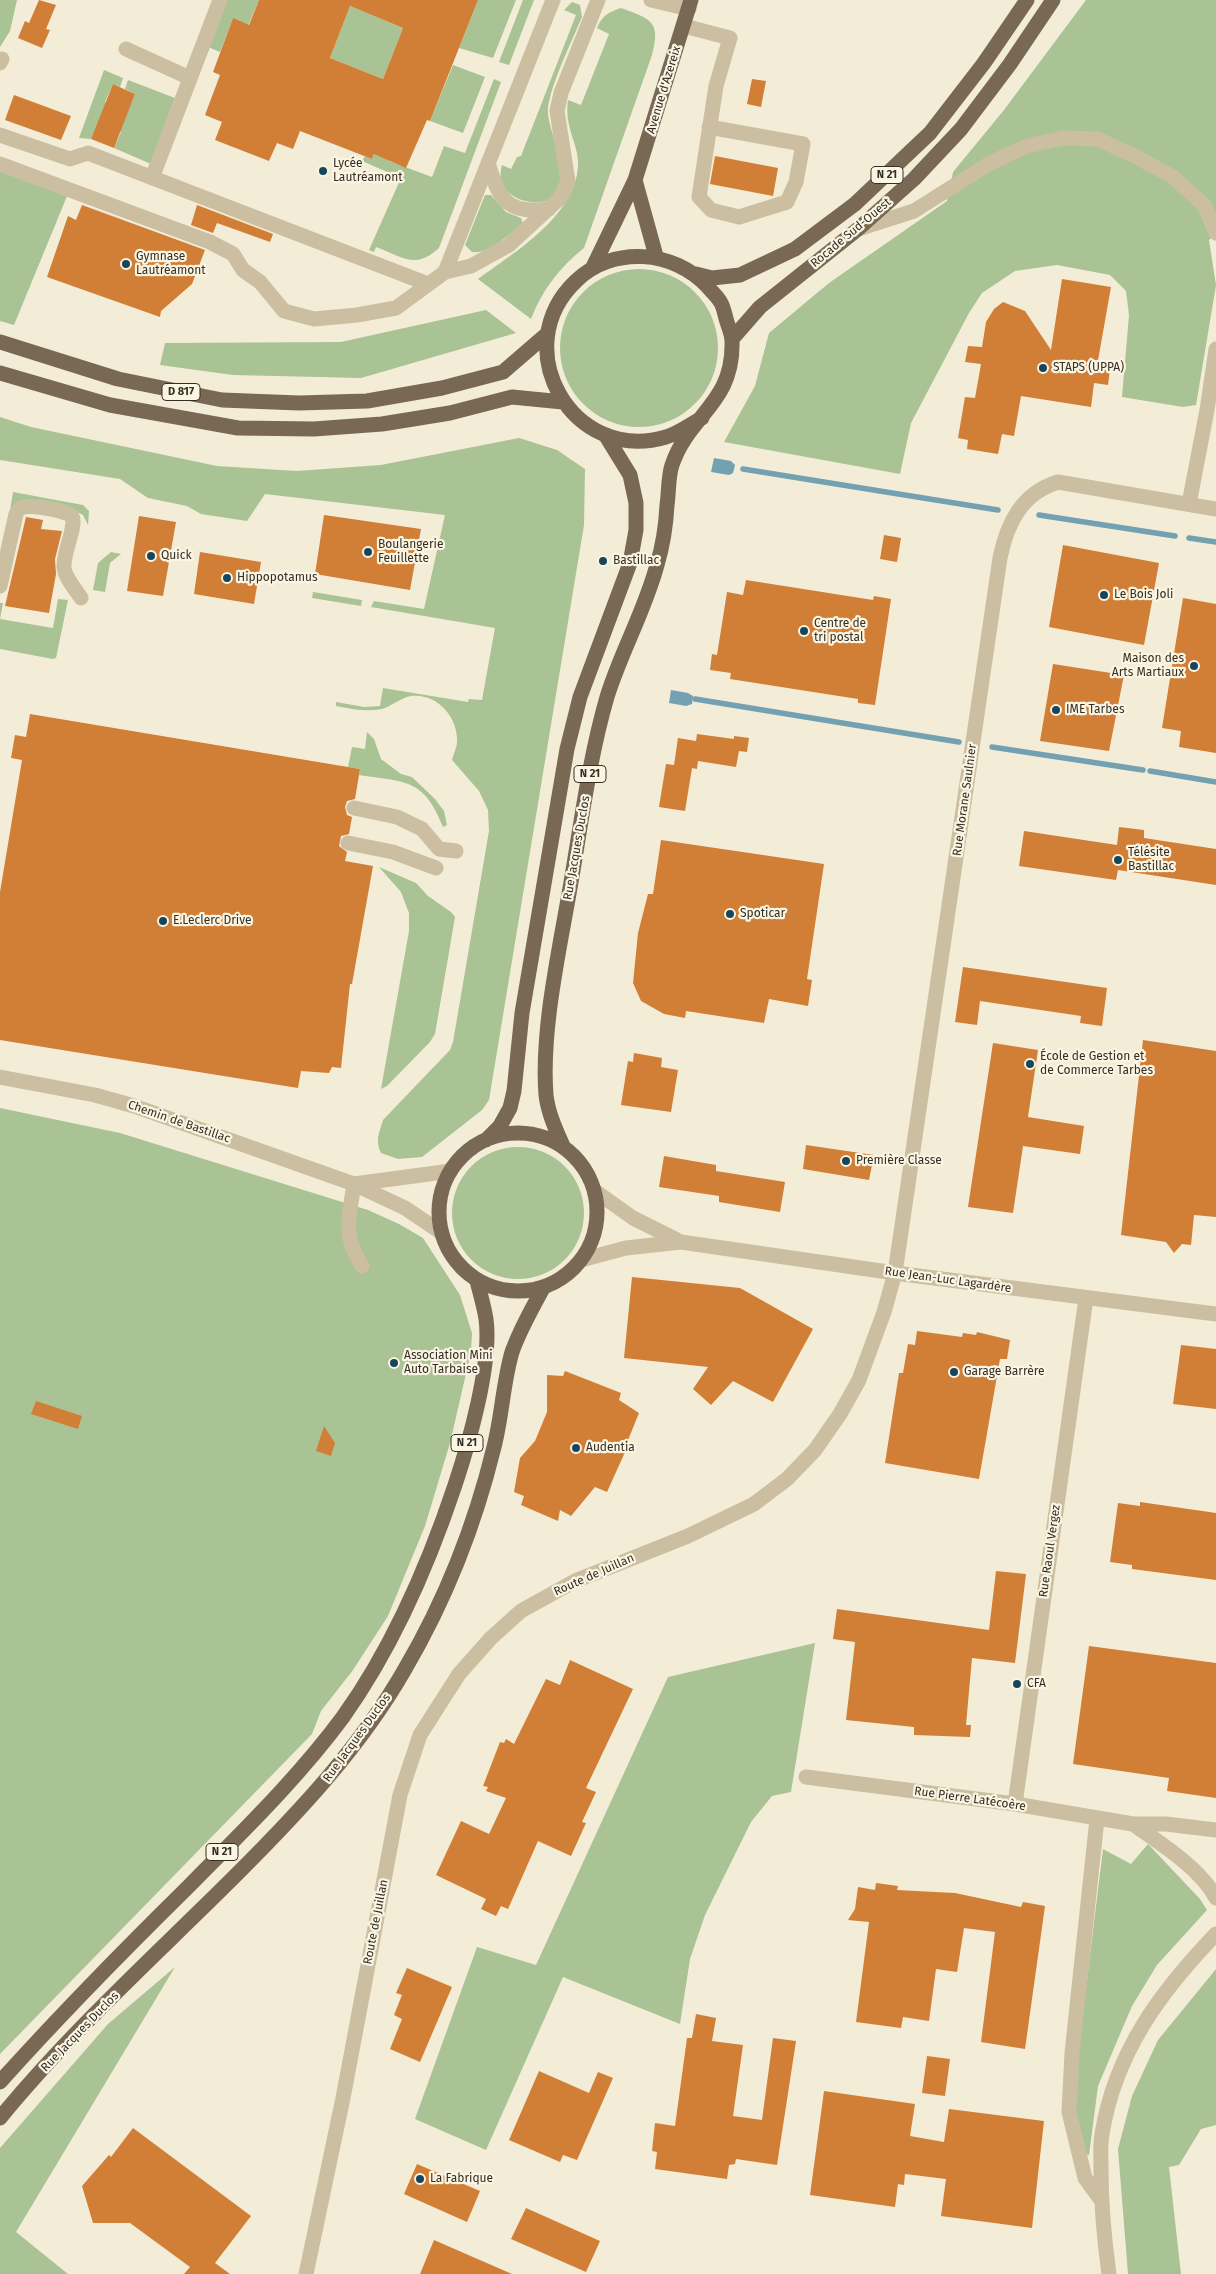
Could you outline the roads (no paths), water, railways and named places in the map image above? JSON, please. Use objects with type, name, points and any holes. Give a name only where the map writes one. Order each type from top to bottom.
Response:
[{"type":"main road","name":"Rocade Sud-Ouest","points":[[696,274],[712,278],[740,275],[796,250],[855,204],[930,133],[984,64],[1027,0]]},
{"type":"main road","name":"Rocade Sud-Ouest","points":[[732,339],[760,307],[858,229],[914,179],[961,129],[1010,64],[1053,0]]},
{"type":"main road","name":"Avenue d'Azereix","points":[[593,268],[635,180],[690,4]]},
{"type":"main road","points":[[635,180],[656,256]]},
{"type":"main road","points":[[702,418],[668,437],[638,442],[606,436],[582,423],[563,402],[549,371],[547,334],[558,305],[574,282],[593,268],[623,256],[656,256],[696,274],[720,302],[732,339]]},
{"type":"main road","name":"D 817","points":[[0,342],[118,379],[222,400],[298,403],[367,401],[442,388],[503,372],[547,334]]},
{"type":"main road","name":"Rue Jacques Duclos","points":[[563,1146],[550,1114],[546,1094],[548,1034],[554,983],[591,764],[608,696],[657,566],[666,528],[670,469],[681,443],[717,400],[729,374],[732,339]]},
{"type":"main road","name":"D 817","points":[[0,372],[110,406],[238,428],[314,429],[382,424],[450,414],[512,397],[563,402]]},
{"type":"main road","name":"N 21","points":[[486,1140],[500,1126],[510,1108],[522,1013],[567,749],[580,696],[630,563],[636,503],[630,475],[606,436]]},
{"type":"main road","points":[[525,1133],[545,1138],[563,1146],[577,1159],[588,1174],[595,1191],[597,1215],[593,1239],[581,1260],[564,1277],[543,1288],[521,1292],[506,1290],[477,1281],[453,1257],[442,1233],[439,1212],[442,1190],[451,1171],[466,1152],[486,1140],[505,1134],[525,1133]]},
{"type":"main road","name":"Rue Jacques Duclos","points":[[0,2082],[74,2001],[254,1820],[302,1768],[343,1717],[371,1674],[412,1598],[439,1534],[461,1466],[478,1400],[486,1349],[486,1320],[477,1281]]},
{"type":"main road","name":"Rue Jacques Duclos","points":[[0,2118],[92,2017],[321,1787],[373,1719],[405,1670],[424,1635],[464,1548],[495,1444],[512,1353],[524,1323],[543,1288]]},
{"type":"street","points":[[152,178],[220,0]]},
{"type":"street","points":[[445,272],[553,0]]},
{"type":"street","points":[[0,164],[210,242],[233,254],[243,270],[260,282],[284,311],[314,319],[357,315],[396,308],[445,272],[471,266],[509,245],[560,198],[568,180],[556,111],[561,92],[598,0]]},
{"type":"street","points":[[651,0],[690,4]]},
{"type":"street","points":[[684,26],[730,38],[716,86],[709,127],[699,198],[711,210],[739,217],[787,202],[796,182],[803,144],[709,127]]},
{"type":"street","points":[[126,49],[190,78]]},
{"type":"street","points":[[0,135],[70,159],[88,153],[428,284]]},
{"type":"street","points":[[858,229],[914,211],[990,163],[1027,146],[1064,138],[1097,139],[1131,154],[1172,177],[1204,205],[1216,233]]},
{"type":"street","points":[[488,163],[495,185],[507,202],[522,212],[549,209]]},
{"type":"street","points":[[1189,504],[1208,410],[1216,349]]},
{"type":"street","name":"Rue Morane Saulnier","points":[[895,1273],[1000,558],[1006,530],[1030,496],[1044,486],[1058,482],[1216,509]]},
{"type":"street","points":[[0,586],[16,514],[21,508],[29,506],[63,512],[72,516],[74,520],[66,548],[64,568],[81,598]]},
{"type":"street","points":[[354,808],[397,817],[422,829],[439,849],[456,851]]},
{"type":"street","points":[[348,843],[393,852],[436,868]]},
{"type":"street","name":"Chemin de Bastillac","points":[[0,1077],[95,1095],[134,1106],[354,1184],[405,1208],[442,1233]]},
{"type":"street","name":"Chemin de Bastillac","points":[[354,1184],[451,1171]]},
{"type":"street","points":[[354,1184],[347,1230],[352,1249],[362,1266]]},
{"type":"street","name":"Rue Jean-Luc Lagardère","points":[[595,1191],[633,1218],[681,1242]]},
{"type":"street","name":"Rue Jean-Luc Lagardère","points":[[581,1260],[626,1248],[681,1242],[895,1273],[1216,1314]]},
{"type":"street","name":"Route de Juillan","points":[[306,2274],[343,2098],[400,1796],[420,1735],[460,1674],[491,1638],[521,1611],[575,1581],[688,1536],[754,1504],[787,1479],[815,1450],[840,1414],[859,1380],[884,1312],[895,1273]]},
{"type":"street","name":"Rue Raoul Vergez","points":[[1015,1804],[1086,1298]]},
{"type":"street","name":"Rue Pierre Latécoère","points":[[806,1777],[1015,1804],[1133,1824],[1166,1824],[1214,1831]]},
{"type":"street","points":[[1097,1819],[1072,2054],[1069,2112],[1085,2178],[1101,2200]]},
{"type":"street","name":"Rue Pierre Latécoère","points":[[1133,1824],[1182,1861],[1212,1891],[1216,1898]]},
{"type":"street","points":[[1108,2274],[1101,2200],[1101,2136],[1114,2084],[1133,2039],[1168,1987],[1216,1934]]},
{"type":"water","points":[[714,458],[731,461],[735,465],[733,473],[729,475],[711,472]]},
{"type":"water","points":[[671,690],[688,693],[693,696],[692,704],[686,706],[669,703]]},
{"type":"waterway","points":[[743,469],[998,510]]},
{"type":"waterway","points":[[1039,515],[1175,536]]},
{"type":"waterway","points":[[1189,538],[1216,542]]},
{"type":"waterway","points":[[695,699],[959,742]]},
{"type":"waterway","points":[[992,747],[1143,770]]},
{"type":"waterway","points":[[1150,771],[1216,782]]},
{"type":"place","name":"Lycée Lautréamont","points":[[323,171]]},
{"type":"place","name":"Gymnase Lautréamont","points":[[126,264]]},
{"type":"place","name":"STAPS (UPPA)","points":[[1043,368]]},
{"type":"place","name":"Boulangerie Feuillette","points":[[368,552]]},
{"type":"place","name":"Quick","points":[[151,556]]},
{"type":"place","name":"Bastillac","points":[[603,561]]},
{"type":"place","name":"Hippopotamus","points":[[227,578]]},
{"type":"place","name":"Le Bois Joli","points":[[1104,595]]},
{"type":"place","name":"Centre de tri postal","points":[[804,631]]},
{"type":"place","name":"Maison des Arts Martiaux","points":[[1194,666]]},
{"type":"place","name":"IME Tarbes","points":[[1056,710]]},
{"type":"place","name":"Télésite Bastillac","points":[[1118,860]]},
{"type":"place","name":"Spoticar","points":[[730,914]]},
{"type":"place","name":"E.Leclerc Drive","points":[[163,921]]},
{"type":"place","name":"École de Gestion et de Commerce Tarbes","points":[[1030,1064]]},
{"type":"place","name":"Première Classe","points":[[846,1161]]},
{"type":"place","name":"Association Mini Auto Tarbaise","points":[[394,1363]]},
{"type":"place","name":"Garage Barrère","points":[[954,1372]]},
{"type":"place","name":"Audentia","points":[[576,1448]]},
{"type":"place","name":"CFA","points":[[1017,1684]]},
{"type":"place","name":"La Fabrique","points":[[420,2179]]}]
